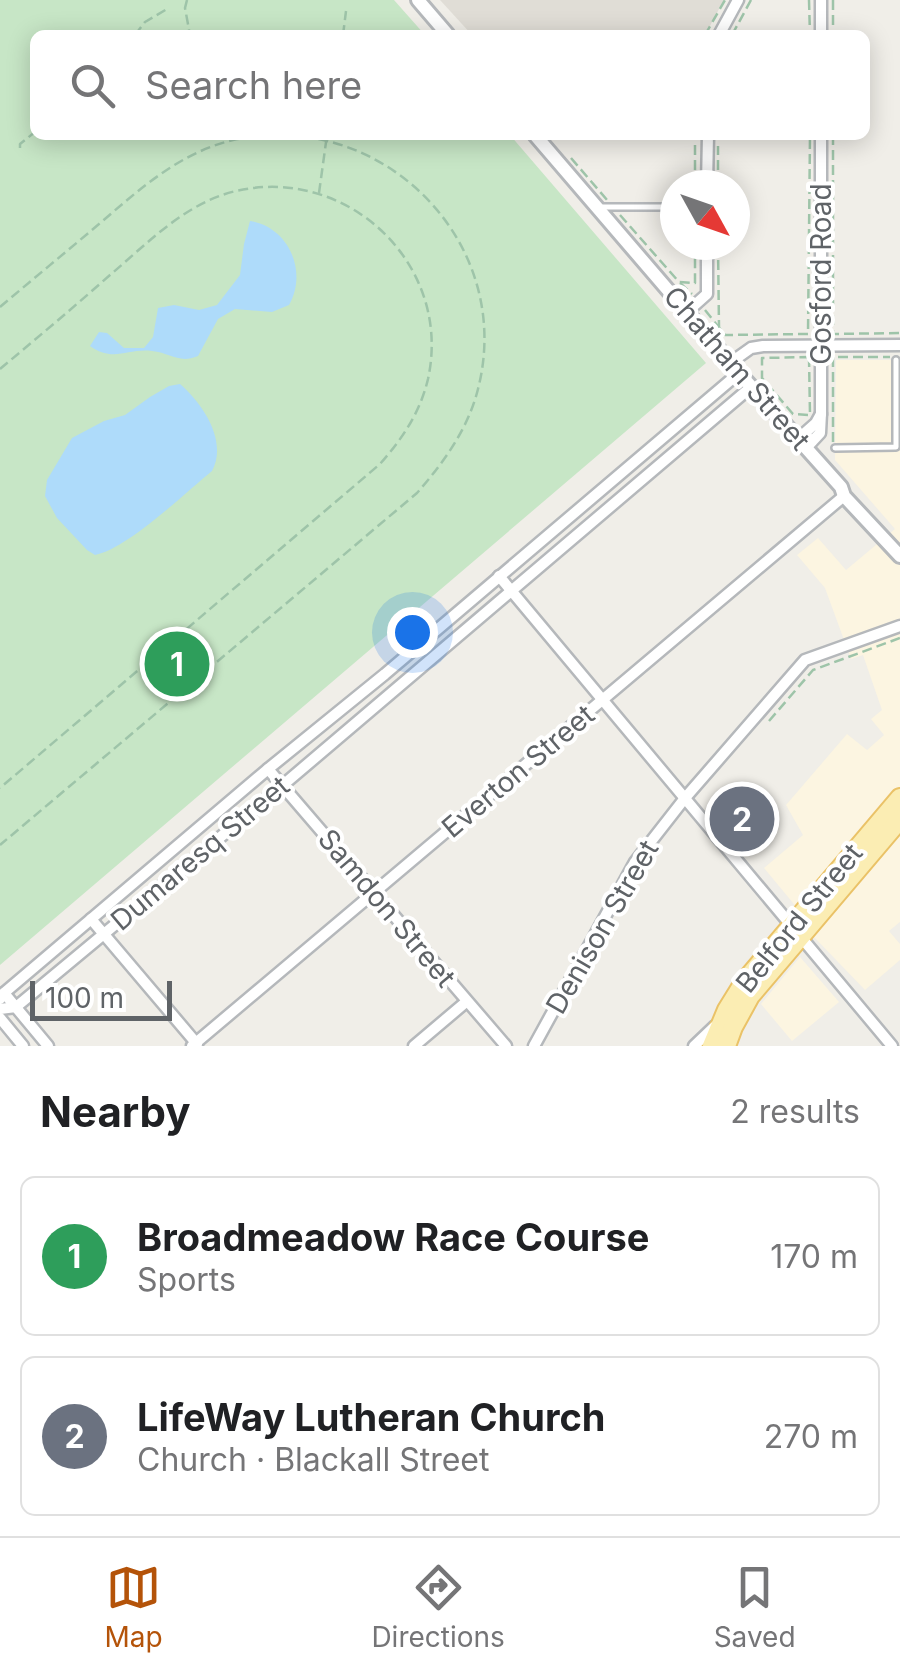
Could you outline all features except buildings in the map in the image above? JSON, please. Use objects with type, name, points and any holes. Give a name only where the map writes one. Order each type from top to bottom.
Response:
[{"type":"main road","name":"Belford Street","points":[[726,1046],[750,996],[796,930],[900,798]]},
{"type":"main road","name":"Belford Street","points":[[712,1046],[745,981],[899,822]]},
{"type":"street","points":[[418,0],[444,30]]},
{"type":"street","points":[[722,30],[738,0]]},
{"type":"street","points":[[821,0],[821,30]]},
{"type":"street","name":"Chatham Street","points":[[539,140],[841,486],[844,496],[900,556]]},
{"type":"street","points":[[708,140],[708,170]]},
{"type":"street","name":"Gosford Road","points":[[802,443],[822,413],[821,140]]},
{"type":"street","points":[[688,311],[707,294],[707,260]]},
{"type":"street","name":"Dumaresq Street","points":[[2,996],[592,497],[735,368],[751,348],[900,345]]},
{"type":"street","name":"Dumaresq Street","points":[[16,1007],[751,387]]},
{"type":"street","name":"Everton Street","points":[[195,1045],[844,496]]},
{"type":"street","points":[[592,497],[604,511]]},
{"type":"street","points":[[498,576],[892,1046]]},
{"type":"street","name":"Denison Street","points":[[534,1046],[635,862],[685,798],[806,660],[900,626]]},
{"type":"street","points":[[385,674],[397,688]]},
{"type":"street","name":"Samdon Street","points":[[268,769],[506,1046]]},
{"type":"street","points":[[91,919],[195,1045]]},
{"type":"street","points":[[2,996],[48,1046]]},
{"type":"street","points":[[414,1046],[466,1002]]},
{"type":"street","points":[[0,1009],[16,1007]]},
{"type":"street","points":[[0,1018],[23,1046]]},
{"type":"street","points":[[694,1046],[722,1020]]},
{"type":"lane","points":[[597,207],[660,207]]},
{"type":"lane","points":[[834,448],[896,448],[896,359]]},
{"type":"path","points":[[187,0],[189,30]]},
{"type":"path","points":[[708,30],[724,0]]},
{"type":"path","points":[[735,30],[751,0]]},
{"type":"path","points":[[809,0],[810,30]]},
{"type":"path","points":[[832,0],[833,30]]},
{"type":"path","points":[[139,30],[167,10]]},
{"type":"path","points":[[344,30],[346,11]]},
{"type":"path","points":[[20,148],[30,136]]},
{"type":"path","points":[[0,307],[152,178],[183,159],[237,140]]},
{"type":"path","points":[[0,845],[418,493],[444,463],[463,430],[478,388],[484,343],[480,296],[465,252],[440,212],[402,176],[372,157],[319,140]]},
{"type":"path","points":[[695,140],[695,170]]},
{"type":"path","points":[[718,140],[718,170]]},
{"type":"path","points":[[704,309],[725,335],[810,332],[810,140]]},
{"type":"path","points":[[833,140],[833,334],[900,333]]},
{"type":"path","points":[[318,194],[326,141]]},
{"type":"path","points":[[565,152],[691,294],[695,260]]},
{"type":"path","points":[[0,369],[174,220],[223,195],[278,187],[318,194],[356,211],[378,227],[397,247],[416,278],[428,312],[432,348],[427,383],[415,416],[380,464],[0,788]]},
{"type":"path","points":[[718,260],[719,328]]},
{"type":"path","points":[[679,282],[695,283]]},
{"type":"path","points":[[762,358],[809,358],[810,415],[795,416],[762,378],[762,358]]},
{"type":"path","points":[[834,448],[833,358],[896,359]]},
{"type":"path","points":[[768,721],[813,670],[900,638]]},
{"type":"shaded area","points":[[440,0],[724,0],[708,30],[467,30]]},
{"type":"shaded area","points":[[836,360],[900,360],[900,922],[889,931],[900,944],[900,960],[865,990],[812,935],[793,903],[764,868],[803,835],[786,805],[847,734],[867,750],[884,735],[871,719],[882,710],[863,655],[851,659],[825,588],[797,555],[818,538],[846,570],[895,529],[835,460]]},
{"type":"shaded area","points":[[800,957],[839,1002],[792,1041],[761,1004]]},
{"type":"green space","points":[[0,0],[394,0],[421,30],[30,30],[30,140],[514,140],[706,363],[0,965]]},
{"type":"water","points":[[250,221],[275,232],[291,253],[296,279],[289,305],[272,312],[235,309],[218,319],[198,356],[191,358],[152,351],[106,354],[90,346],[99,332],[107,333],[124,348],[144,348],[153,337],[158,308],[174,305],[199,310],[217,305],[240,275]]},
{"type":"water","points":[[180,384],[211,424],[217,448],[212,471],[139,532],[95,555],[57,518],[45,496],[47,480],[72,438],[125,415],[169,386]]},
{"type":"place","name":"Broadmeadow Race Course","points":[[177,664]]},
{"type":"place","name":"LifeWay Lutheran Church","points":[[742,819]]}]
